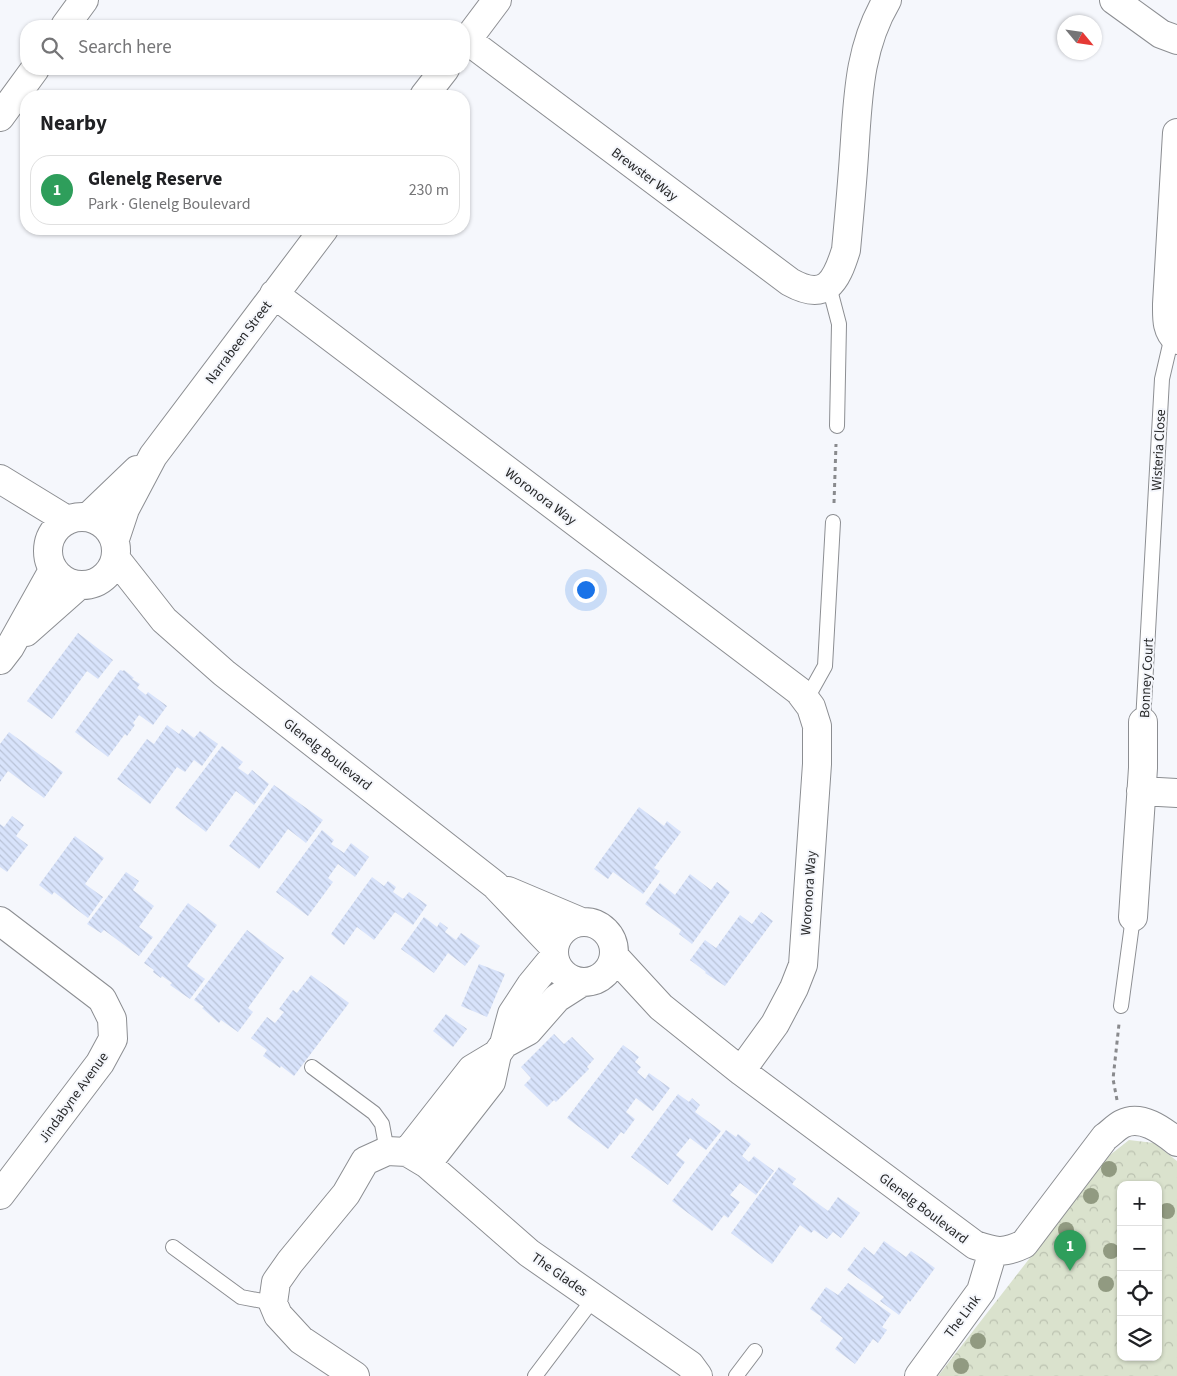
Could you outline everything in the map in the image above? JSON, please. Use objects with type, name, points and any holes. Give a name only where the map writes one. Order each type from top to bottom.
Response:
[{"type":"street","points":[[69,20],[84,0]]},
{"type":"street","points":[[470,35],[497,0]]},
{"type":"street","points":[[829,286],[835,280],[840,270],[846,250],[858,92],[864,55],[887,0]]},
{"type":"street","points":[[1114,0],[1161,34],[1177,40]]},
{"type":"street","name":"Brewster Way","points":[[470,46],[790,282],[800,288],[819,289],[829,286]]},
{"type":"street","points":[[0,116],[30,75]]},
{"type":"street","points":[[429,90],[440,75]]},
{"type":"street","name":"Wisteria Close","points":[[1175,338],[1167,323],[1167,304],[1177,133]]},
{"type":"street","name":"Narrabeen Street","points":[[115,549],[125,509],[153,456],[319,235]]},
{"type":"street","name":"Woronora Way","points":[[274,294],[799,691],[811,707],[817,726],[817,764],[803,964],[794,988],[776,1024],[741,1071]]},
{"type":"street","name":"Narrabeen Street","points":[[78,518],[153,456]]},
{"type":"street","points":[[0,481],[78,518],[100,521],[108,528],[115,549],[112,569],[105,577],[87,584],[5,653]]},
{"type":"street","points":[[0,481],[49,541]]},
{"type":"street","points":[[78,518],[59,525],[49,541],[49,561],[53,570],[68,583],[87,584]]},
{"type":"street","name":"Glenelg Boulevard","points":[[115,549],[164,620],[224,673],[495,885],[554,952]]},
{"type":"street","points":[[5,653],[53,570]]},
{"type":"street","name":"Glenelg Boulevard","points":[[87,584],[164,620]]},
{"type":"street","name":"Bonney Court","points":[[1133,917],[1143,768],[1143,722]]},
{"type":"street","points":[[1141,791],[1177,793]]},
{"type":"street","name":"Glenelg Boulevard","points":[[495,885],[579,922]]},
{"type":"street","name":"Jindabyne Avenue","points":[[0,921],[102,999],[112,1019],[113,1040],[100,1063],[0,1195]]},
{"type":"street","points":[[355,1376],[301,1340],[278,1315],[273,1303],[276,1282],[346,1194],[365,1161],[407,1156],[491,1082],[501,1049],[512,1014],[554,952],[557,938],[562,930],[570,924],[588,922],[597,924],[605,930],[611,937],[614,946],[614,956],[608,971],[557,998],[528,1032],[501,1049]]},
{"type":"street","points":[[554,952],[558,967],[564,974],[573,980],[588,981]]},
{"type":"street","name":"Glenelg Boulevard","points":[[614,956],[661,1007],[741,1071],[975,1245],[993,1251]]},
{"type":"street","name":"Glenelg Boulevard","points":[[588,981],[661,1007]]},
{"type":"street","points":[[993,1251],[1009,1251],[1024,1244],[1106,1137],[1123,1123],[1144,1121],[1177,1142]]},
{"type":"street","name":"The Glades","points":[[407,1156],[529,1253],[690,1365],[698,1376]]},
{"type":"street","name":"The Link","points":[[919,1376],[981,1291],[993,1251]]},
{"type":"lane","points":[[829,286],[839,324],[837,426]]},
{"type":"lane","name":"Wisteria Close","points":[[1152,565],[1162,379],[1175,338]]},
{"type":"lane","points":[[806,700],[825,666],[833,522]]},
{"type":"lane","name":"Bonney Court","points":[[1143,722],[1152,565]]},
{"type":"lane","name":"Bonney Court","points":[[1121,1006],[1133,917]]},
{"type":"lane","points":[[312,1067],[374,1113],[407,1156]]},
{"type":"lane","points":[[173,1247],[241,1297],[273,1303]]},
{"type":"lane","points":[[535,1376],[594,1298]]},
{"type":"lane","points":[[736,1376],[755,1352]]},
{"type":"path","points":[[833,522],[837,426]]},
{"type":"path","points":[[1121,1006],[1113,1079],[1123,1123]]},
{"type":"green space","points":[[1129,1140],[1154,1143],[1177,1161],[1177,1376],[938,1376],[1110,1155]]},
{"type":"building","points":[[78,633],[113,660],[98,679],[87,671],[52,719],[27,701]]},
{"type":"building","points":[[120,670],[124,670],[134,678],[132,679],[140,684],[137,688],[146,695],[148,692],[167,706],[153,725],[139,715],[127,736],[125,734],[108,757],[75,732]]},
{"type":"building","points":[[167,725],[179,734],[182,729],[194,738],[200,731],[218,744],[202,766],[194,760],[185,772],[177,767],[150,804],[117,779],[147,739],[154,744]]},
{"type":"building","points":[[9,732],[63,772],[44,798],[8,771],[0,782],[0,744]]},
{"type":"building","points":[[222,746],[243,762],[238,768],[248,775],[252,770],[269,784],[254,805],[236,791],[206,832],[175,808]]},
{"type":"building","points":[[274,785],[323,820],[306,843],[288,829],[259,869],[229,846]]},
{"type":"building","points":[[639,807],[664,826],[667,821],[681,832],[654,868],[660,871],[643,894],[613,872],[608,879],[594,869]]},
{"type":"building","points":[[12,816],[24,825],[16,836],[28,845],[7,872],[0,867],[0,824],[4,827]]},
{"type":"building","points":[[322,830],[334,840],[331,844],[344,853],[351,843],[369,857],[355,877],[338,864],[328,878],[333,882],[308,916],[276,892]]},
{"type":"building","points":[[75,836],[104,858],[85,884],[103,897],[88,918],[54,892],[52,895],[39,885]]},
{"type":"building","points":[[126,872],[139,881],[133,890],[154,906],[139,927],[153,937],[139,956],[104,930],[101,933],[87,924]]},
{"type":"building","points":[[690,874],[711,890],[717,882],[730,892],[692,944],[679,934],[681,930],[645,904],[660,883],[675,895]]},
{"type":"building","points":[[372,877],[384,886],[388,881],[396,887],[393,892],[403,899],[409,892],[427,905],[413,925],[395,912],[374,940],[357,927],[344,945],[331,934]]},
{"type":"building","points":[[188,903],[217,925],[187,966],[205,979],[190,999],[170,985],[172,983],[153,972],[154,970],[144,963]]},
{"type":"building","points":[[761,912],[773,921],[725,986],[690,960],[705,940],[716,948],[740,915],[752,924]]},
{"type":"building","points":[[424,917],[437,927],[440,922],[448,928],[445,932],[456,940],[461,933],[480,946],[465,966],[448,953],[434,973],[401,949]]},
{"type":"building","points":[[247,930],[284,958],[248,1008],[253,1012],[238,1032],[221,1020],[219,1023],[202,1008],[204,1007],[194,1000]]},
{"type":"building","points":[[479,964],[505,974],[487,1017],[461,1006]]},
{"type":"building","points":[[311,975],[349,1003],[294,1076],[263,1056],[267,1050],[251,1038],[267,1017],[275,1023],[284,1012],[279,1009],[293,990],[297,993]]},
{"type":"building","points":[[446,1014],[467,1029],[453,1047],[433,1031]]},
{"type":"building","points":[[554,1034],[564,1044],[572,1037],[594,1059],[587,1067],[589,1069],[556,1102],[554,1100],[547,1107],[524,1085],[531,1078],[521,1067]]},
{"type":"building","points":[[623,1045],[639,1057],[635,1062],[641,1067],[637,1072],[645,1079],[649,1073],[670,1088],[653,1111],[636,1098],[626,1112],[635,1119],[624,1134],[621,1132],[608,1149],[567,1118]]},
{"type":"building","points":[[678,1094],[689,1102],[692,1098],[700,1105],[695,1112],[721,1131],[706,1150],[690,1138],[676,1155],[685,1162],[668,1185],[631,1157]]},
{"type":"building","points":[[726,1130],[736,1137],[738,1134],[751,1144],[742,1156],[749,1162],[754,1156],[774,1171],[756,1195],[740,1183],[730,1195],[740,1202],[728,1218],[724,1215],[712,1231],[672,1201]]},
{"type":"building","points":[[779,1167],[796,1179],[792,1184],[828,1211],[838,1197],[860,1213],[841,1238],[833,1232],[827,1239],[814,1230],[811,1233],[800,1225],[772,1264],[731,1233]]},
{"type":"building","points":[[884,1241],[906,1257],[911,1251],[935,1268],[910,1302],[907,1301],[899,1315],[880,1301],[884,1297],[847,1270],[864,1247],[874,1255]]},
{"type":"building","points":[[848,1283],[891,1314],[882,1327],[887,1330],[878,1343],[873,1339],[855,1364],[835,1349],[843,1338],[820,1321],[822,1317],[810,1309],[826,1287],[838,1295]]},
{"type":"place","name":"Glenelg Reserve","points":[[1070,1271]]}]
